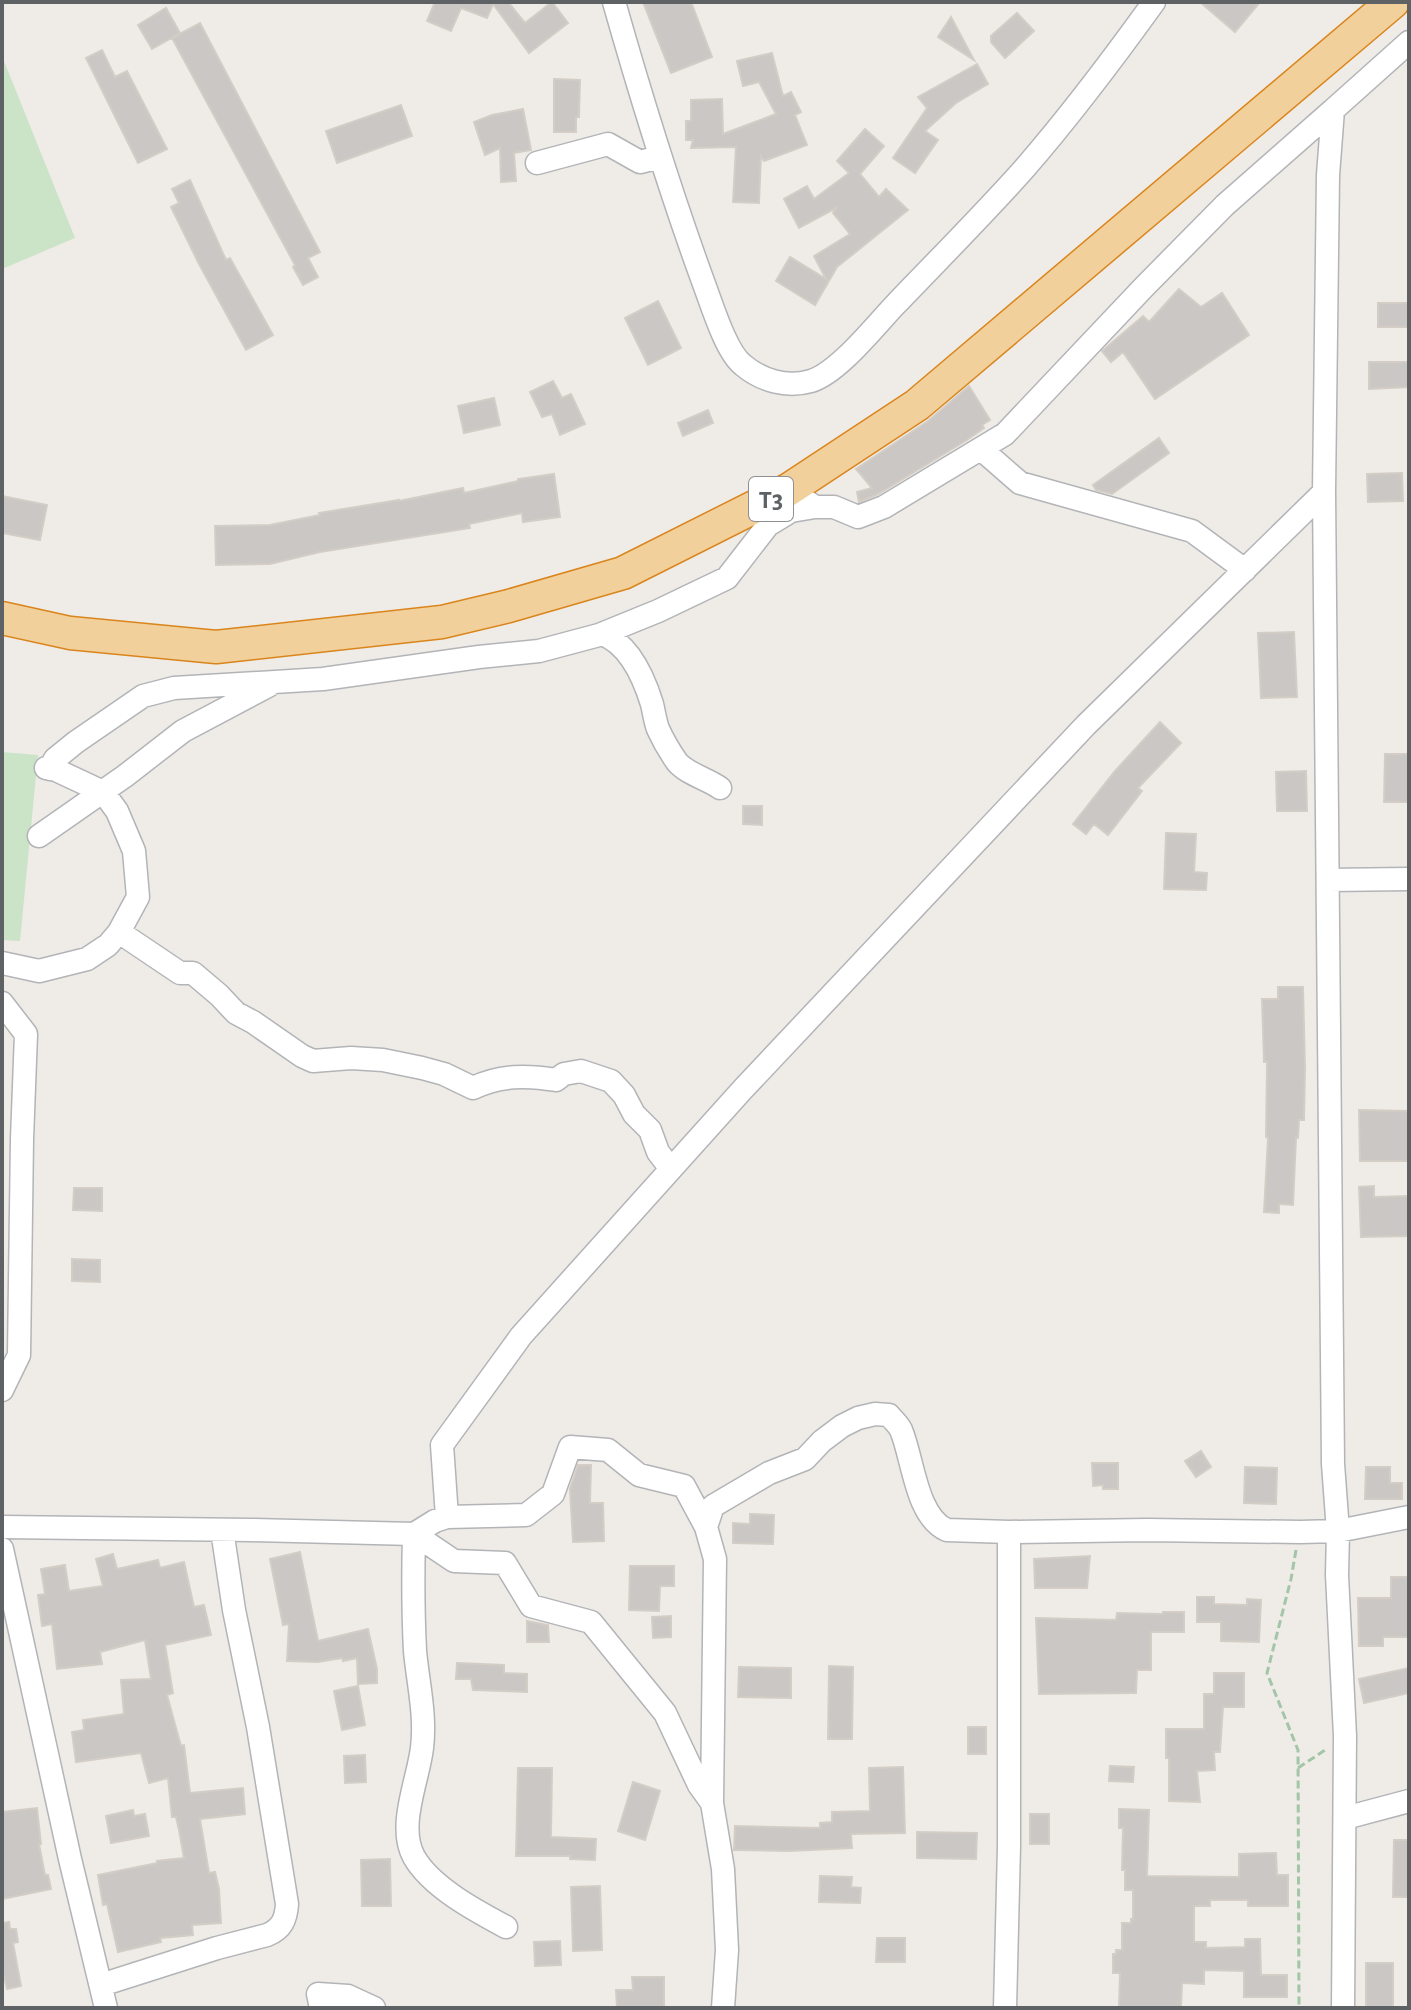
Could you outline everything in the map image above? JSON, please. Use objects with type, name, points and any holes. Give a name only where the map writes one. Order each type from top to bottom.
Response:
[{"type":"highway","name":"T3","points":[[2,618],[70,633],[216,647],[442,622],[623,573],[788,490],[917,405],[1393,2]]},
{"type":"street","points":[[614,2],[648,123],[726,340],[740,364],[763,378],[788,384],[812,381],[835,368],[1024,168],[1108,65],[1154,2]]},
{"type":"street","points":[[2,963],[39,971],[87,959],[108,945],[119,932],[138,897],[134,851],[117,811],[103,792],[48,768],[76,742],[143,696],[174,688],[323,679],[539,651],[602,634],[727,578],[768,525],[791,511],[834,507],[858,517],[884,507],[1005,434],[1225,205],[1409,42]]},
{"type":"street","points":[[1333,110],[1328,175],[1324,492],[1333,1464],[1345,1736],[1343,2008]]},
{"type":"street","points":[[537,163],[608,144],[640,162],[660,157]]},
{"type":"street","points":[[981,449],[1020,483],[1192,531],[1245,570]]},
{"type":"street","points":[[788,490],[815,507]]},
{"type":"street","points":[[447,1517],[442,1445],[521,1336],[743,1089],[1086,725],[1324,492]]},
{"type":"street","points":[[602,634],[621,647],[633,664],[647,693],[657,727],[679,765],[720,788]]},
{"type":"street","points":[[39,836],[183,731],[273,683]]},
{"type":"street","points":[[1328,880],[1409,879]]},
{"type":"street","points":[[119,932],[180,973],[193,973],[236,1013],[313,1061],[351,1058],[383,1060],[444,1074],[473,1088],[498,1079],[522,1076],[556,1080],[564,1074],[581,1071],[611,1081],[624,1095],[634,1114],[650,1130],[658,1152],[671,1169]]},
{"type":"street","points":[[2,1003],[26,1034],[19,1355],[2,1390]]},
{"type":"street","points":[[706,1527],[713,1506],[769,1473],[805,1459],[842,1426],[875,1414],[889,1415],[900,1427],[919,1491],[932,1519],[938,1527],[947,1530],[1338,1531],[1409,1517]]},
{"type":"street","points":[[414,1534],[447,1517],[526,1515],[553,1494],[570,1447],[608,1450],[639,1475],[684,1486],[706,1527],[715,1559],[712,1803],[723,1869],[727,1950],[723,2008]]},
{"type":"street","points":[[2,1527],[414,1534],[454,1561],[505,1563],[531,1606],[591,1622],[665,1713],[699,1785],[712,1803]]},
{"type":"street","points":[[101,1985],[275,1932],[286,1914],[287,1904],[258,1727],[234,1610],[222,1530]]},
{"type":"street","points":[[1005,2008],[1009,1846],[1009,1532]]},
{"type":"street","points":[[414,1534],[416,1652],[423,1731],[408,1822],[408,1841],[414,1857],[435,1880],[462,1903],[506,1927]]},
{"type":"street","points":[[2,1549],[106,2008]]},
{"type":"street","points":[[1345,1818],[1409,1801]]},
{"type":"street","points":[[321,2008],[318,1994],[348,1996],[374,2008]]},
{"type":"path","points":[[1299,2008],[1298,1750],[1267,1673],[1300,1532]]},
{"type":"path","points":[[1298,1768],[1345,1736]]},
{"type":"green space","points":[[2,56],[75,238],[2,269]]},
{"type":"green space","points":[[2,752],[38,755],[20,941],[2,940]]},
{"type":"building","points":[[435,2],[508,2],[525,23],[552,2],[568,23],[529,53],[493,4],[487,18],[461,8],[451,31],[427,21]]},
{"type":"building","points":[[643,2],[691,2],[712,57],[671,73]]},
{"type":"building","points":[[1200,2],[1260,2],[1235,32]]},
{"type":"building","points":[[166,8],[180,33],[152,49],[138,25]]},
{"type":"building","points":[[1017,13],[1034,31],[1005,58],[991,42],[991,36]]},
{"type":"building","points":[[951,17],[974,60],[938,37]]},
{"type":"building","points":[[200,23],[320,252],[308,258],[318,277],[303,285],[172,38]]},
{"type":"building","points":[[102,50],[115,77],[127,71],[167,149],[138,163],[86,58]]},
{"type":"building","points":[[772,53],[783,96],[791,92],[801,112],[795,115],[807,145],[764,161],[761,156],[759,203],[733,202],[736,147],[691,148],[693,140],[686,140],[686,121],[691,121],[691,100],[722,99],[723,134],[776,114],[759,82],[743,86],[737,61]]},
{"type":"building","points":[[977,64],[988,84],[956,103],[925,131],[938,140],[915,173],[893,158],[927,108],[918,97]]},
{"type":"building","points":[[554,79],[580,80],[576,132],[554,132]]},
{"type":"building","points":[[401,105],[412,136],[337,163],[326,131]]},
{"type":"building","points":[[523,109],[531,150],[514,153],[516,181],[501,182],[500,148],[485,155],[474,122]]},
{"type":"building","points":[[865,129],[884,146],[860,174],[879,197],[886,189],[908,210],[837,267],[815,305],[776,281],[790,257],[826,279],[814,256],[850,234],[833,213],[836,208],[799,228],[784,199],[807,186],[814,199],[849,173],[837,161]]},
{"type":"building","points":[[190,180],[226,260],[230,258],[273,335],[246,350],[171,207],[179,203],[172,189]]},
{"type":"building","points":[[1179,289],[1201,307],[1222,293],[1249,335],[1155,399],[1123,352],[1111,362],[1102,351],[1143,316],[1149,322]]},
{"type":"building","points":[[658,301],[681,348],[648,365],[625,318]]},
{"type":"building","points":[[1378,303],[1409,303],[1409,327],[1378,327]]},
{"type":"building","points":[[1369,362],[1409,362],[1409,387],[1369,389]]},
{"type":"building","points":[[553,381],[562,398],[571,394],[585,424],[560,435],[552,414],[542,417],[530,392]]},
{"type":"building","points":[[969,386],[990,420],[982,425],[984,428],[878,494],[859,502],[857,492],[872,488],[856,469],[928,421]]},
{"type":"building","points":[[494,398],[500,425],[464,433],[458,406]]},
{"type":"building","points":[[708,410],[713,423],[683,436],[678,423]]},
{"type":"building","points":[[1159,438],[1169,453],[1112,494],[1096,490],[1093,485]]},
{"type":"building","points":[[1402,473],[1403,501],[1368,502],[1367,474]]},
{"type":"building","points":[[554,474],[560,517],[523,522],[522,513],[469,524],[470,528],[320,552],[270,564],[216,565],[215,526],[270,525],[319,513],[463,488],[464,493],[518,479]]},
{"type":"building","points":[[2,496],[47,505],[40,540],[2,533]]},
{"type":"building","points":[[1294,632],[1297,697],[1261,698],[1258,633]]},
{"type":"building","points":[[1160,722],[1181,743],[1138,788],[1142,791],[1108,835],[1094,824],[1086,834],[1073,824],[1115,771]]},
{"type":"building","points":[[1385,754],[1409,754],[1409,802],[1384,802]]},
{"type":"building","points":[[1306,771],[1307,811],[1277,811],[1276,772]]},
{"type":"building","points":[[743,806],[762,806],[762,825],[743,824]]},
{"type":"building","points":[[1166,833],[1196,834],[1194,872],[1207,873],[1206,890],[1164,889]]},
{"type":"building","points":[[1278,987],[1303,987],[1305,1068],[1304,1120],[1299,1120],[1296,1138],[1293,1205],[1279,1204],[1279,1213],[1264,1212],[1268,1138],[1262,999],[1278,999]]},
{"type":"building","points":[[1359,1110],[1409,1111],[1409,1161],[1360,1161]]},
{"type":"building","points":[[1374,1186],[1374,1197],[1409,1196],[1409,1236],[1361,1237],[1359,1187]]},
{"type":"building","points":[[74,1188],[102,1188],[102,1211],[73,1210]]},
{"type":"building","points":[[72,1259],[100,1260],[100,1282],[72,1281]]},
{"type":"building","points":[[1201,1451],[1211,1467],[1196,1477],[1185,1461]]},
{"type":"building","points":[[1092,1463],[1118,1463],[1118,1489],[1093,1486]]},
{"type":"building","points":[[578,1465],[591,1465],[590,1503],[603,1503],[604,1541],[573,1542],[570,1489]]},
{"type":"building","points":[[1245,1467],[1277,1468],[1276,1504],[1244,1503]]},
{"type":"building","points":[[1366,1467],[1390,1467],[1390,1483],[1402,1483],[1402,1499],[1365,1499]]},
{"type":"building","points":[[750,1514],[774,1515],[773,1544],[733,1543],[733,1523],[750,1524]]},
{"type":"building","points":[[300,1552],[318,1641],[368,1629],[377,1683],[358,1684],[357,1658],[287,1661],[289,1624],[283,1625],[270,1559]]},
{"type":"building","points":[[113,1554],[117,1569],[158,1560],[160,1568],[184,1562],[194,1607],[204,1605],[211,1635],[165,1645],[173,1693],[167,1695],[181,1746],[184,1745],[190,1793],[243,1788],[245,1814],[200,1819],[209,1873],[215,1872],[219,1889],[221,1923],[192,1925],[193,1935],[160,1938],[161,1942],[118,1952],[107,1904],[103,1905],[98,1875],[184,1858],[179,1830],[176,1817],[172,1817],[168,1778],[149,1783],[141,1753],[76,1762],[72,1732],[84,1730],[83,1720],[124,1714],[121,1680],[151,1679],[145,1640],[100,1652],[102,1664],[57,1669],[52,1624],[42,1626],[38,1595],[45,1594],[41,1569],[65,1565],[69,1591],[103,1586],[96,1559]]},
{"type":"building","points":[[1090,1556],[1087,1588],[1035,1588],[1034,1559]]},
{"type":"building","points":[[630,1566],[674,1566],[674,1586],[660,1586],[659,1611],[629,1610]]},
{"type":"building","points":[[1391,1577],[1409,1577],[1409,1637],[1383,1637],[1383,1646],[1359,1646],[1358,1598],[1391,1598]]},
{"type":"building","points":[[1197,1597],[1214,1597],[1214,1604],[1247,1605],[1247,1599],[1261,1600],[1259,1642],[1221,1641],[1221,1622],[1197,1622]]},
{"type":"building","points":[[1184,1612],[1184,1632],[1151,1632],[1151,1670],[1137,1670],[1136,1693],[1039,1694],[1036,1618],[1116,1620],[1117,1613]]},
{"type":"building","points":[[671,1616],[671,1637],[653,1638],[652,1617]]},
{"type":"building","points":[[527,1621],[548,1625],[549,1642],[527,1642]]},
{"type":"building","points":[[457,1663],[504,1665],[504,1673],[527,1674],[527,1692],[473,1690],[471,1679],[456,1679]]},
{"type":"building","points":[[829,1666],[853,1667],[852,1739],[828,1739]]},
{"type":"building","points":[[739,1667],[791,1668],[791,1698],[738,1697]]},
{"type":"building","points":[[1409,1668],[1409,1693],[1364,1703],[1359,1679]]},
{"type":"building","points":[[1214,1673],[1244,1673],[1244,1707],[1223,1707],[1220,1752],[1214,1752],[1215,1770],[1197,1771],[1200,1802],[1169,1801],[1166,1729],[1204,1729],[1204,1694],[1214,1694]]},
{"type":"building","points":[[358,1686],[365,1725],[342,1730],[334,1691]]},
{"type":"building","points":[[968,1727],[986,1727],[986,1754],[968,1754]]},
{"type":"building","points":[[365,1755],[366,1782],[345,1783],[344,1756]]},
{"type":"building","points":[[1110,1766],[1134,1767],[1133,1782],[1109,1781]]},
{"type":"building","points":[[903,1767],[905,1833],[851,1834],[852,1848],[734,1850],[735,1826],[820,1828],[820,1823],[832,1822],[832,1812],[870,1811],[869,1768]]},
{"type":"building","points":[[518,1768],[552,1768],[551,1837],[596,1839],[595,1860],[570,1859],[570,1856],[516,1856]]},
{"type":"building","points":[[633,1782],[660,1791],[645,1840],[618,1831]]},
{"type":"building","points":[[37,1808],[39,1844],[51,1889],[2,1899],[2,1812]]},
{"type":"building","points":[[1119,1809],[1149,1810],[1147,1876],[1239,1877],[1239,1854],[1276,1853],[1277,1875],[1288,1875],[1288,1906],[1248,1906],[1248,1900],[1210,1900],[1210,1906],[1194,1906],[1194,1942],[1206,1942],[1206,1948],[1245,1947],[1245,1939],[1260,1939],[1261,1975],[1287,1975],[1287,1997],[1244,1997],[1244,1971],[1204,1970],[1204,1984],[1182,1983],[1181,2008],[1119,2008],[1120,1973],[1113,1973],[1113,1954],[1116,1950],[1122,1950],[1122,1923],[1131,1923],[1133,1919],[1133,1890],[1125,1890],[1123,1828],[1119,1828]]},
{"type":"building","points":[[133,1810],[134,1816],[145,1814],[149,1836],[111,1843],[106,1816]]},
{"type":"building","points":[[1030,1814],[1049,1814],[1049,1844],[1030,1844]]},
{"type":"building","points":[[917,1832],[977,1833],[976,1859],[917,1858]]},
{"type":"building","points":[[1394,1840],[1409,1840],[1409,1897],[1393,1897]]},
{"type":"building","points":[[390,1859],[391,1906],[362,1906],[361,1860]]},
{"type":"building","points":[[820,1876],[852,1877],[851,1887],[861,1888],[860,1903],[819,1902]]},
{"type":"building","points":[[600,1886],[602,1950],[573,1951],[571,1887]]},
{"type":"building","points":[[9,1922],[10,1929],[16,1929],[18,1942],[13,1943],[21,1986],[7,1989],[2,1967],[2,1923]]},
{"type":"building","points":[[877,1938],[905,1938],[905,1962],[876,1962]]},
{"type":"building","points":[[560,1941],[561,1965],[535,1966],[534,1942]]},
{"type":"building","points":[[1366,1963],[1393,1963],[1393,2008],[1366,2008]]},
{"type":"building","points":[[632,1977],[664,1977],[664,2008],[617,2008],[616,1990],[633,1990]]}]
